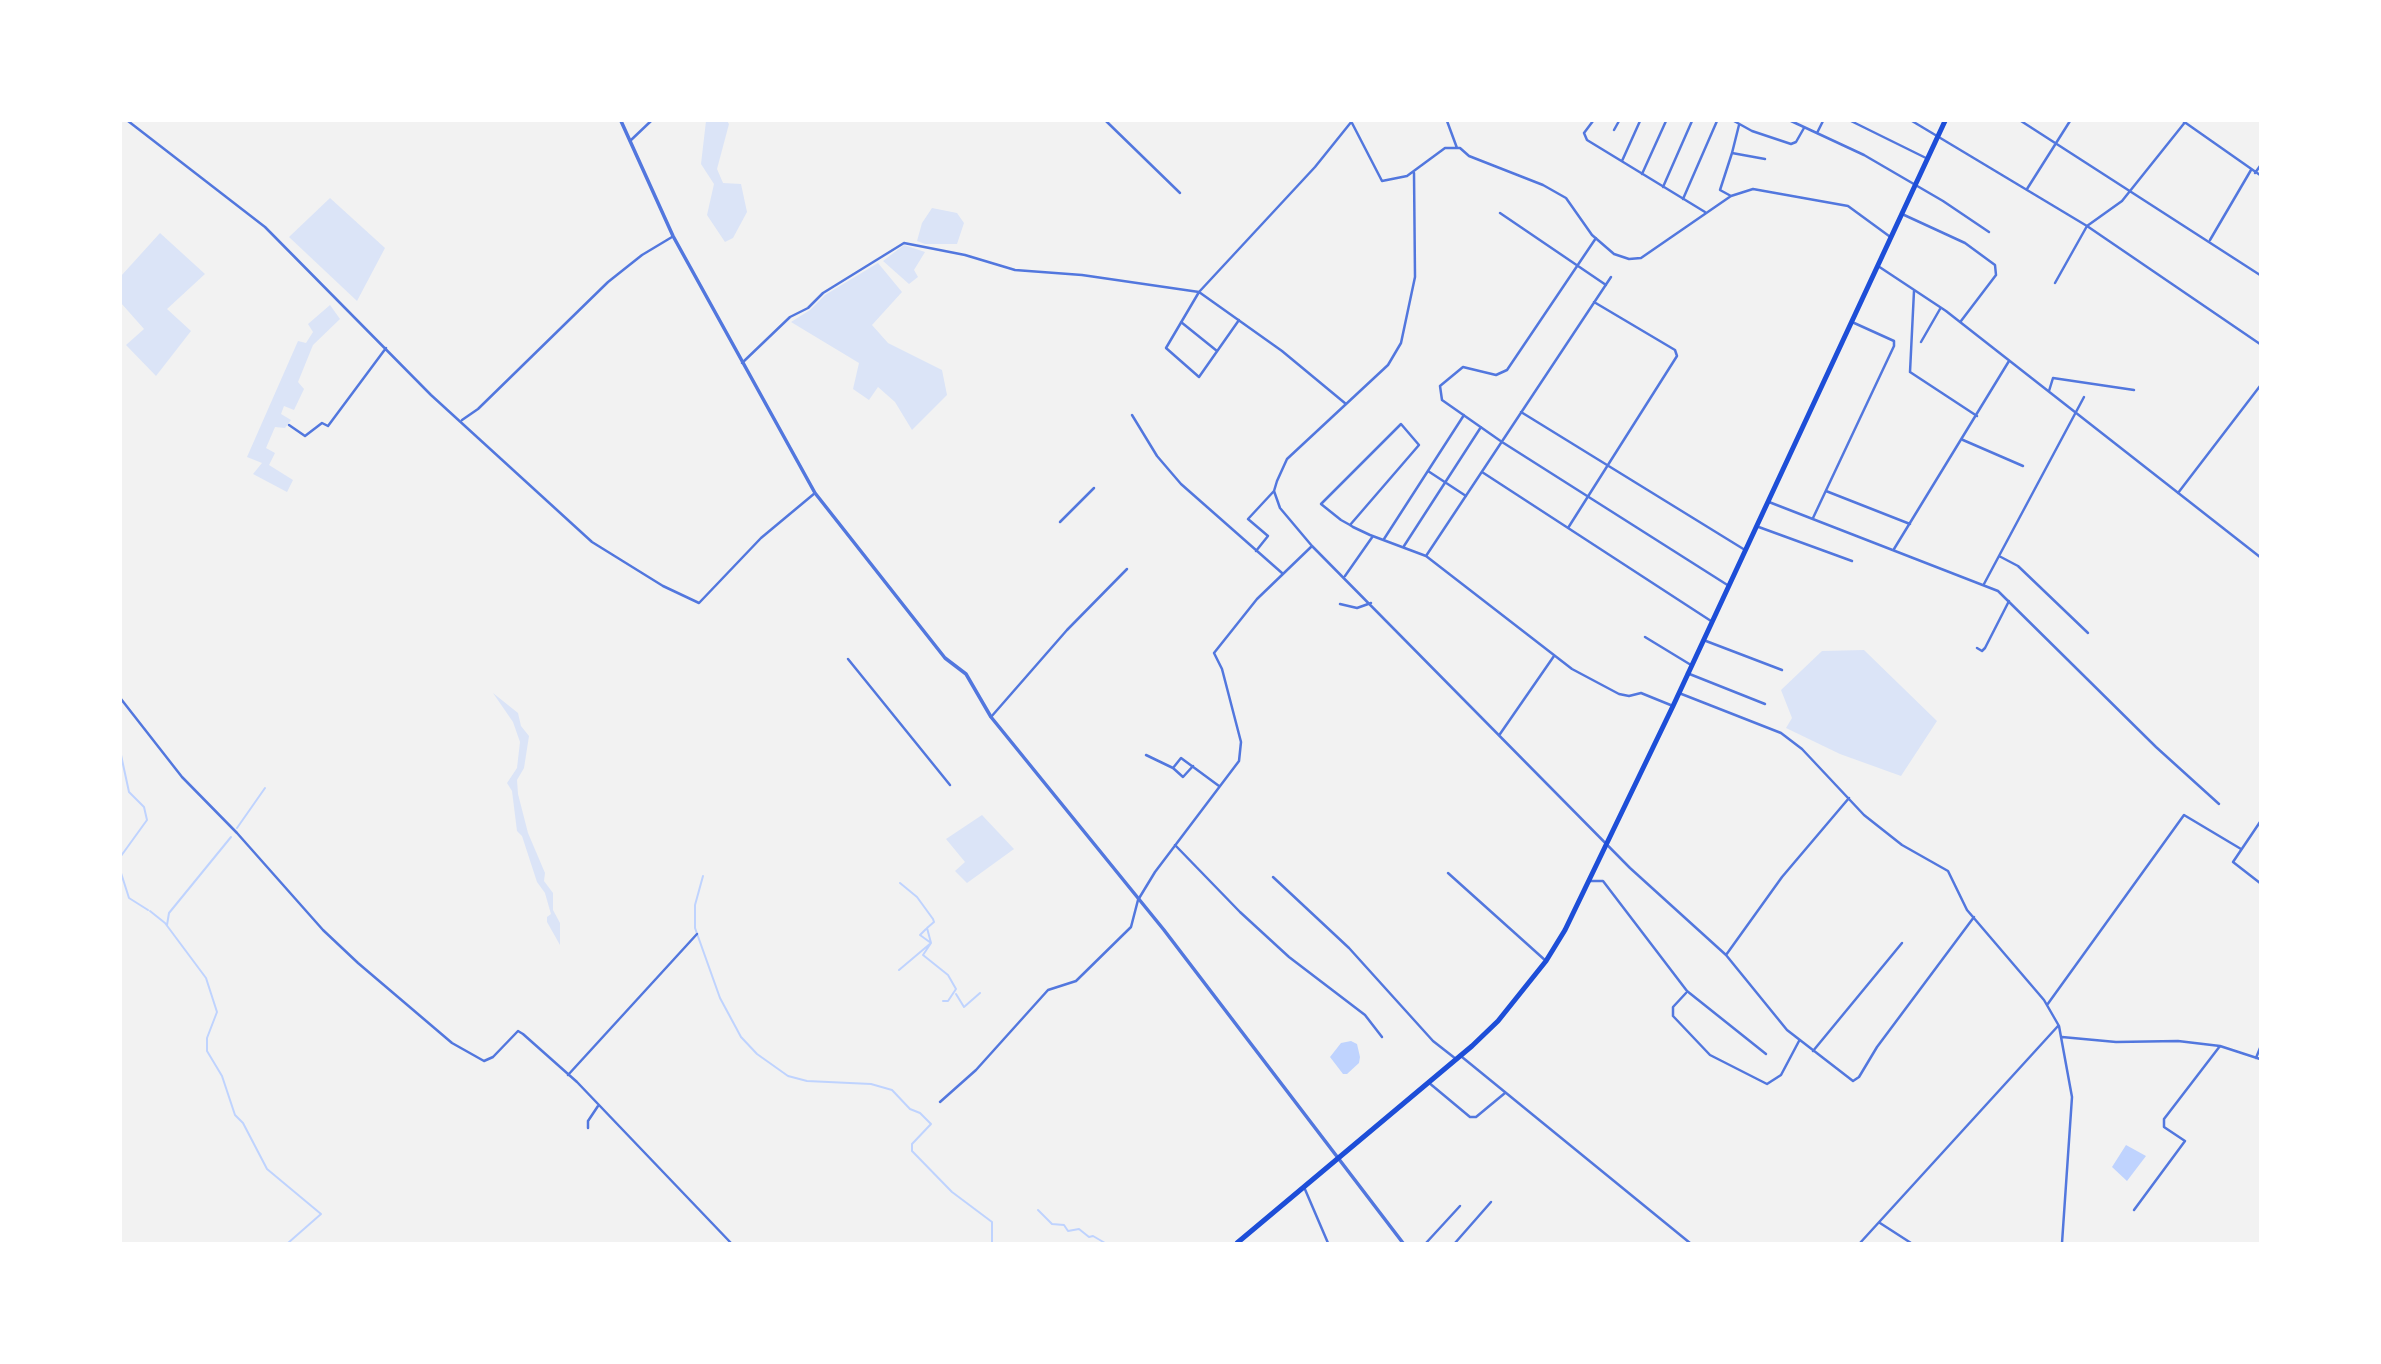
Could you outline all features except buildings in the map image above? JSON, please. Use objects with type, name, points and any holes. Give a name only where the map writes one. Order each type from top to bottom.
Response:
[{"type":"highway","points":[[1237,1243],[1498,1021],[1546,961],[1565,930],[1673,706],[1878,266],[1889,236],[1916,186],[1945,121]]},
{"type":"street","points":[[128,121],[265,227],[431,395],[462,420],[592,542],[663,586],[699,603],[761,538],[815,493]]},
{"type":"street","points":[[621,121],[673,236],[815,493],[945,658],[965,674],[992,716],[1173,940],[1403,1243]]},
{"type":"street","points":[[630,141],[651,121]]},
{"type":"street","points":[[1106,121],[1180,193]]},
{"type":"street","points":[[1447,121],[1457,148]]},
{"type":"street","points":[[1593,121],[1584,133],[1587,141],[1706,213]]},
{"type":"street","points":[[1614,130],[1619,121]]},
{"type":"street","points":[[1622,162],[1640,121]]},
{"type":"street","points":[[1642,174],[1666,121]]},
{"type":"street","points":[[1663,187],[1692,121]]},
{"type":"street","points":[[1683,199],[1717,121]]},
{"type":"street","points":[[1734,121],[1790,144],[1796,142],[1804,127]]},
{"type":"street","points":[[1791,121],[1916,186],[1989,232]]},
{"type":"street","points":[[1817,133],[1823,121]]},
{"type":"street","points":[[1851,121],[1928,159]]},
{"type":"street","points":[[1912,121],[2087,226],[2260,344]]},
{"type":"street","points":[[2021,121],[2057,141],[2260,275]]},
{"type":"street","points":[[2027,189],[2070,121]]},
{"type":"street","points":[[2054,283],[2087,226],[2111,212],[2185,121],[2260,175]]},
{"type":"street","points":[[1239,320],[1199,377],[1166,348],[1199,292],[1315,167],[1352,122],[1382,181],[1414,172],[1444,148],[1457,148],[1566,198],[1595,238],[1614,254],[1629,259],[1641,258],[1731,196],[1753,189],[1848,206],[1889,236]]},
{"type":"street","points":[[1731,196],[1720,190],[1740,124]]},
{"type":"street","points":[[1732,153],[1765,159]]},
{"type":"street","points":[[2210,241],[2253,172],[2260,166]]},
{"type":"street","points":[[1256,551],[1268,536],[1248,519],[1274,491],[1287,458],[1388,365],[1401,342],[1415,277],[1414,172]]},
{"type":"street","points":[[1500,213],[1606,285]]},
{"type":"street","points":[[1902,214],[1965,243],[1995,265],[1996,275],[1960,322]]},
{"type":"street","points":[[462,420],[478,409],[608,282],[642,255],[673,236]]},
{"type":"street","points":[[1595,238],[1507,370],[1496,375],[1463,367],[1440,386],[1442,400],[1502,442],[1729,586]]},
{"type":"street","points":[[742,363],[790,317],[808,308],[823,293],[904,243],[965,255],[1015,270],[1082,275],[1199,292],[1282,351],[1346,404]]},
{"type":"street","points":[[1878,266],[1941,307],[2260,557]]},
{"type":"street","points":[[1426,556],[1611,277]]},
{"type":"street","points":[[1914,290],[1910,372],[1977,416]]},
{"type":"street","points":[[1568,528],[1677,352],[1594,302]]},
{"type":"street","points":[[1921,342],[1941,307]]},
{"type":"street","points":[[1181,322],[1217,351]]},
{"type":"street","points":[[1813,518],[1894,346],[1894,341],[1851,322]]},
{"type":"street","points":[[289,425],[305,436],[322,423],[328,426],[386,348]]},
{"type":"street","points":[[1894,549],[1963,440],[2009,360]]},
{"type":"street","points":[[2049,391],[2053,378],[2134,390]]},
{"type":"street","points":[[2178,493],[2260,386]]},
{"type":"street","points":[[1984,584],[2084,397]]},
{"type":"street","points":[[1521,412],[1745,550]]},
{"type":"street","points":[[1132,415],[1157,456],[1181,484],[1282,573]]},
{"type":"street","points":[[1384,540],[1464,415]]},
{"type":"street","points":[[1350,525],[1419,445],[1401,424],[1321,504],[1350,525],[1426,556],[1554,656],[1619,694],[1629,696],[1642,693],[1673,706]]},
{"type":"street","points":[[1404,546],[1481,427]]},
{"type":"street","points":[[1963,440],[2023,466]]},
{"type":"street","points":[[1428,471],[1466,496]]},
{"type":"street","points":[[1482,472],[1711,621]]},
{"type":"street","points":[[1060,522],[1094,488]]},
{"type":"street","points":[[1274,491],[1293,526],[1312,546],[1607,844],[1726,955],[1781,1023],[1812,1051],[1856,1081],[1974,917]]},
{"type":"street","points":[[1826,491],[1910,524]]},
{"type":"street","points":[[1767,502],[1984,584],[2009,601],[2138,730],[2219,804]]},
{"type":"street","points":[[1756,526],[1852,561]]},
{"type":"street","points":[[1345,577],[1373,536]]},
{"type":"street","points":[[940,1102],[976,1070],[1048,990],[1076,981],[1131,927],[1138,900],[1175,845],[1240,761],[1241,742],[1222,669],[1214,653],[1257,599],[1312,546]]},
{"type":"street","points":[[1999,556],[2018,566],[2088,633]]},
{"type":"street","points":[[992,716],[1067,630],[1127,569]]},
{"type":"street","points":[[1978,648],[1982,651],[1985,648],[2009,601]]},
{"type":"street","points":[[1340,604],[1357,608],[1371,603]]},
{"type":"street","points":[[1645,637],[1691,664]]},
{"type":"street","points":[[1703,640],[1782,670]]},
{"type":"street","points":[[1499,735],[1554,656]]},
{"type":"street","points":[[848,659],[950,785]]},
{"type":"street","points":[[1688,674],[1765,704]]},
{"type":"street","points":[[1679,693],[1781,733],[1802,749],[1864,815],[1902,845],[1948,871],[1974,917],[2047,1005],[2062,1037],[2072,1097],[2062,1243]]},
{"type":"street","points":[[121,699],[182,777],[237,833],[323,930],[403,1003],[452,1043],[484,1061],[493,1057],[518,1031],[568,1075],[731,1243]]},
{"type":"street","points":[[1146,755],[1173,768],[1183,777],[1193,766]]},
{"type":"street","points":[[1173,768],[1181,758],[1220,787]]},
{"type":"street","points":[[1726,955],[1782,877],[1849,798]]},
{"type":"street","points":[[2047,1005],[2184,815],[2241,849]]},
{"type":"street","points":[[2260,822],[2233,862],[2260,883]]},
{"type":"street","points":[[1175,845],[1240,912],[1289,957],[1365,1015],[1382,1037]]},
{"type":"street","points":[[1448,873],[1546,961]]},
{"type":"street","points":[[1273,877],[1349,948],[1433,1041],[1505,1093],[1690,1243]]},
{"type":"street","points":[[1588,882],[1603,881],[1687,992],[1766,1054]]},
{"type":"street","points":[[568,1075],[697,934]]},
{"type":"street","points":[[1812,1051],[1902,943]]},
{"type":"street","points":[[1687,992],[1673,1007],[1673,1016],[1710,1055],[1767,1084],[1781,1075],[1800,1041]]},
{"type":"street","points":[[1860,1243],[1881,1223],[2054,1027],[2059,1026]]},
{"type":"street","points":[[2062,1037],[2116,1042],[2178,1041],[2220,1046],[2258,1058],[2260,1048]]},
{"type":"street","points":[[2134,1210],[2185,1141],[2164,1127],[2164,1119],[2220,1046]]},
{"type":"street","points":[[1428,1082],[1470,1117],[1476,1117],[1505,1093]]},
{"type":"street","points":[[588,1128],[588,1121],[598,1106]]},
{"type":"street","points":[[1304,1187],[1328,1243]]},
{"type":"street","points":[[1455,1243],[1491,1202]]},
{"type":"street","points":[[1426,1243],[1461,1206]]},
{"type":"street","points":[[1881,1223],[1911,1243]]},
{"type":"shaded area","points":[[706,121],[727,121],[729,124],[717,169],[723,183],[741,184],[747,212],[733,238],[725,242],[707,215],[714,184],[701,164]]},
{"type":"shaded area","points":[[330,198],[385,248],[357,301],[289,237]]},
{"type":"shaded area","points":[[932,208],[957,213],[964,223],[957,244],[925,244],[917,241],[922,223]]},
{"type":"shaded area","points":[[160,233],[205,274],[167,309],[191,331],[156,376],[126,345],[144,329],[121,303],[121,276]]},
{"type":"shaded area","points":[[904,245],[925,252],[914,270],[918,277],[909,284],[883,261]]},
{"type":"shaded area","points":[[878,263],[902,292],[872,325],[888,343],[942,370],[947,395],[912,430],[895,402],[878,387],[869,400],[853,389],[859,363],[791,322],[810,310],[825,295]]},
{"type":"shaded area","points":[[330,305],[340,319],[313,345],[298,382],[304,389],[294,410],[284,406],[281,414],[291,420],[285,428],[275,427],[266,448],[275,453],[269,465],[293,480],[287,492],[253,474],[262,463],[247,457],[298,341],[306,343],[313,332],[308,324]]},
{"type":"shaded area","points":[[1864,650],[1937,721],[1901,776],[1840,754],[1786,728],[1792,718],[1781,690],[1822,651]]},
{"type":"shaded area","points":[[493,693],[518,713],[521,726],[529,736],[524,768],[517,780],[518,794],[528,833],[545,873],[544,881],[553,893],[553,910],[560,923],[560,945],[547,922],[547,917],[551,914],[545,893],[537,882],[522,836],[517,831],[512,791],[507,783],[517,768],[520,742],[513,722]]},
{"type":"shaded area","points":[[982,815],[1014,849],[967,883],[955,871],[965,862],[946,839]]},
{"type":"water","points":[[1351,1041],[1357,1044],[1359,1063],[1347,1074],[1343,1074],[1330,1057],[1341,1043]]},
{"type":"water","points":[[2126,1145],[2146,1156],[2127,1181],[2112,1167]]},
{"type":"waterway","points":[[121,755],[129,792],[144,807],[147,820],[121,856]]},
{"type":"waterway","points":[[237,828],[265,788]]},
{"type":"waterway","points":[[167,925],[169,913],[231,837]]},
{"type":"waterway","points":[[121,873],[129,898],[148,910]]},
{"type":"waterway","points":[[703,876],[695,905],[695,928],[720,998],[741,1037],[757,1054],[788,1076],[807,1081],[871,1084],[892,1090],[910,1109],[920,1113],[931,1124],[912,1144],[912,1151],[952,1192],[992,1222],[992,1243]]},
{"type":"waterway","points":[[900,883],[917,897],[933,919],[934,922],[927,928],[931,943],[923,955],[948,975],[956,989],[948,1001],[943,1001]]},
{"type":"waterway","points":[[150,911],[165,923],[206,978],[217,1012],[207,1038],[207,1051],[222,1076],[235,1115],[243,1123],[267,1169],[321,1214],[288,1243]]},
{"type":"waterway","points":[[899,970],[931,943],[920,935],[926,929]]},
{"type":"waterway","points":[[956,994],[964,1007],[980,993]]},
{"type":"waterway","points":[[1038,1210],[1052,1224],[1064,1225],[1068,1231],[1079,1229],[1089,1237],[1093,1236],[1105,1243]]}]
